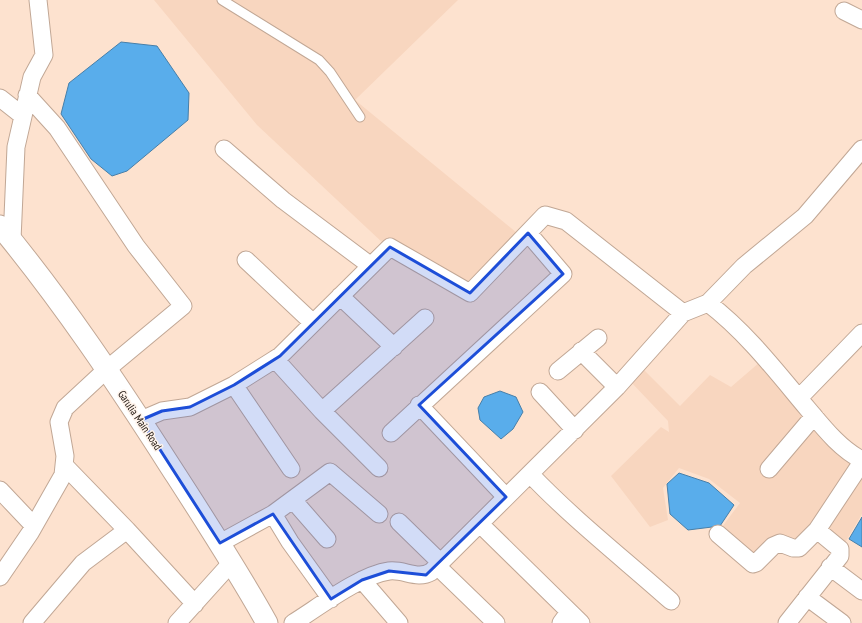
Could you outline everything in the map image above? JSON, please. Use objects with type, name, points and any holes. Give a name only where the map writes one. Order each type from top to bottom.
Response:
[{"type":"street","points":[[3,230],[16,148],[32,77],[44,55],[43,3]]},
{"type":"street","points":[[844,11],[862,20]]},
{"type":"street","points":[[0,577],[34,526],[63,476],[65,456],[59,422],[65,408],[106,370],[184,306],[136,246],[57,128],[28,95]]},
{"type":"street","points":[[0,98],[23,116]]},
{"type":"street","points":[[224,148],[282,200],[371,266]]},
{"type":"street","points":[[293,623],[362,580],[390,571],[420,576],[426,575],[480,524],[617,388],[682,314],[708,304],[744,266],[805,216],[862,149]]},
{"type":"street","points":[[141,420],[162,411],[190,408],[234,385],[275,359],[390,247],[470,294],[545,215],[566,220],[682,314]]},
{"type":"street","name":"Garulia Main Road","points":[[3,230],[37,271],[141,420],[232,562],[267,623]]},
{"type":"street","points":[[391,433],[563,274],[528,233]]},
{"type":"street","points":[[246,260],[313,323]]},
{"type":"street","points":[[340,296],[394,347]]},
{"type":"street","points":[[708,304],[730,320],[814,416],[852,455],[862,461],[818,530],[799,548],[793,548],[780,543],[773,546],[756,563],[753,564],[718,534]]},
{"type":"street","points":[[322,411],[425,318]]},
{"type":"street","points":[[799,398],[862,333]]},
{"type":"street","points":[[558,371],[598,338]]},
{"type":"street","points":[[581,351],[617,388]]},
{"type":"street","points":[[275,359],[322,411],[378,468]]},
{"type":"street","points":[[234,385],[291,469]]},
{"type":"street","points":[[540,392],[574,430]]},
{"type":"street","points":[[419,406],[506,497]]},
{"type":"street","points":[[769,469],[814,416]]},
{"type":"street","points":[[64,465],[127,530],[194,604]]},
{"type":"street","points":[[220,543],[273,514],[330,472],[379,514]]},
{"type":"street","points":[[530,474],[562,507],[620,555],[671,601]]},
{"type":"street","points":[[0,490],[34,526]]},
{"type":"street","points":[[293,500],[327,539]]},
{"type":"street","points":[[273,514],[290,542],[331,599]]},
{"type":"street","points":[[399,522],[496,623]]},
{"type":"street","points":[[480,524],[570,619]]},
{"type":"street","points":[[32,623],[83,563],[127,530]]},
{"type":"street","points":[[787,623],[841,552],[818,530]]},
{"type":"street","points":[[177,623],[232,562]]},
{"type":"street","points":[[830,567],[862,591]]},
{"type":"street","points":[[362,580],[399,623]]},
{"type":"street","points":[[807,597],[842,623]]},
{"type":"lane","points":[[222,0],[319,60],[330,72],[360,117]]},
{"type":"highlighted area","points":[[528,233],[563,274],[419,405],[506,497],[426,575],[389,571],[362,580],[331,599],[273,514],[220,543],[141,420],[162,411],[190,407],[234,385],[280,356],[390,247],[470,293]]},
{"type":"shaded area","points":[[154,0],[458,0],[355,100],[517,233],[469,287],[384,244],[257,125]]},
{"type":"shaded area","points":[[760,362],[862,465],[862,514],[843,546],[815,529],[798,545],[780,536],[754,563],[722,527],[740,503],[709,479],[679,468],[663,488],[668,520],[650,527],[611,476],[661,427],[669,432],[668,421],[630,381],[641,367],[680,406],[710,375],[731,387]]},
{"type":"water","points":[[121,42],[157,46],[189,93],[188,120],[127,171],[112,176],[91,159],[61,114],[69,83]]},
{"type":"water","points":[[500,391],[516,397],[523,412],[513,429],[501,439],[480,420],[478,408],[484,397]]},
{"type":"water","points":[[679,473],[709,483],[734,505],[720,526],[688,530],[670,514],[667,484]]},
{"type":"water","points":[[862,517],[862,547],[849,539]]}]
